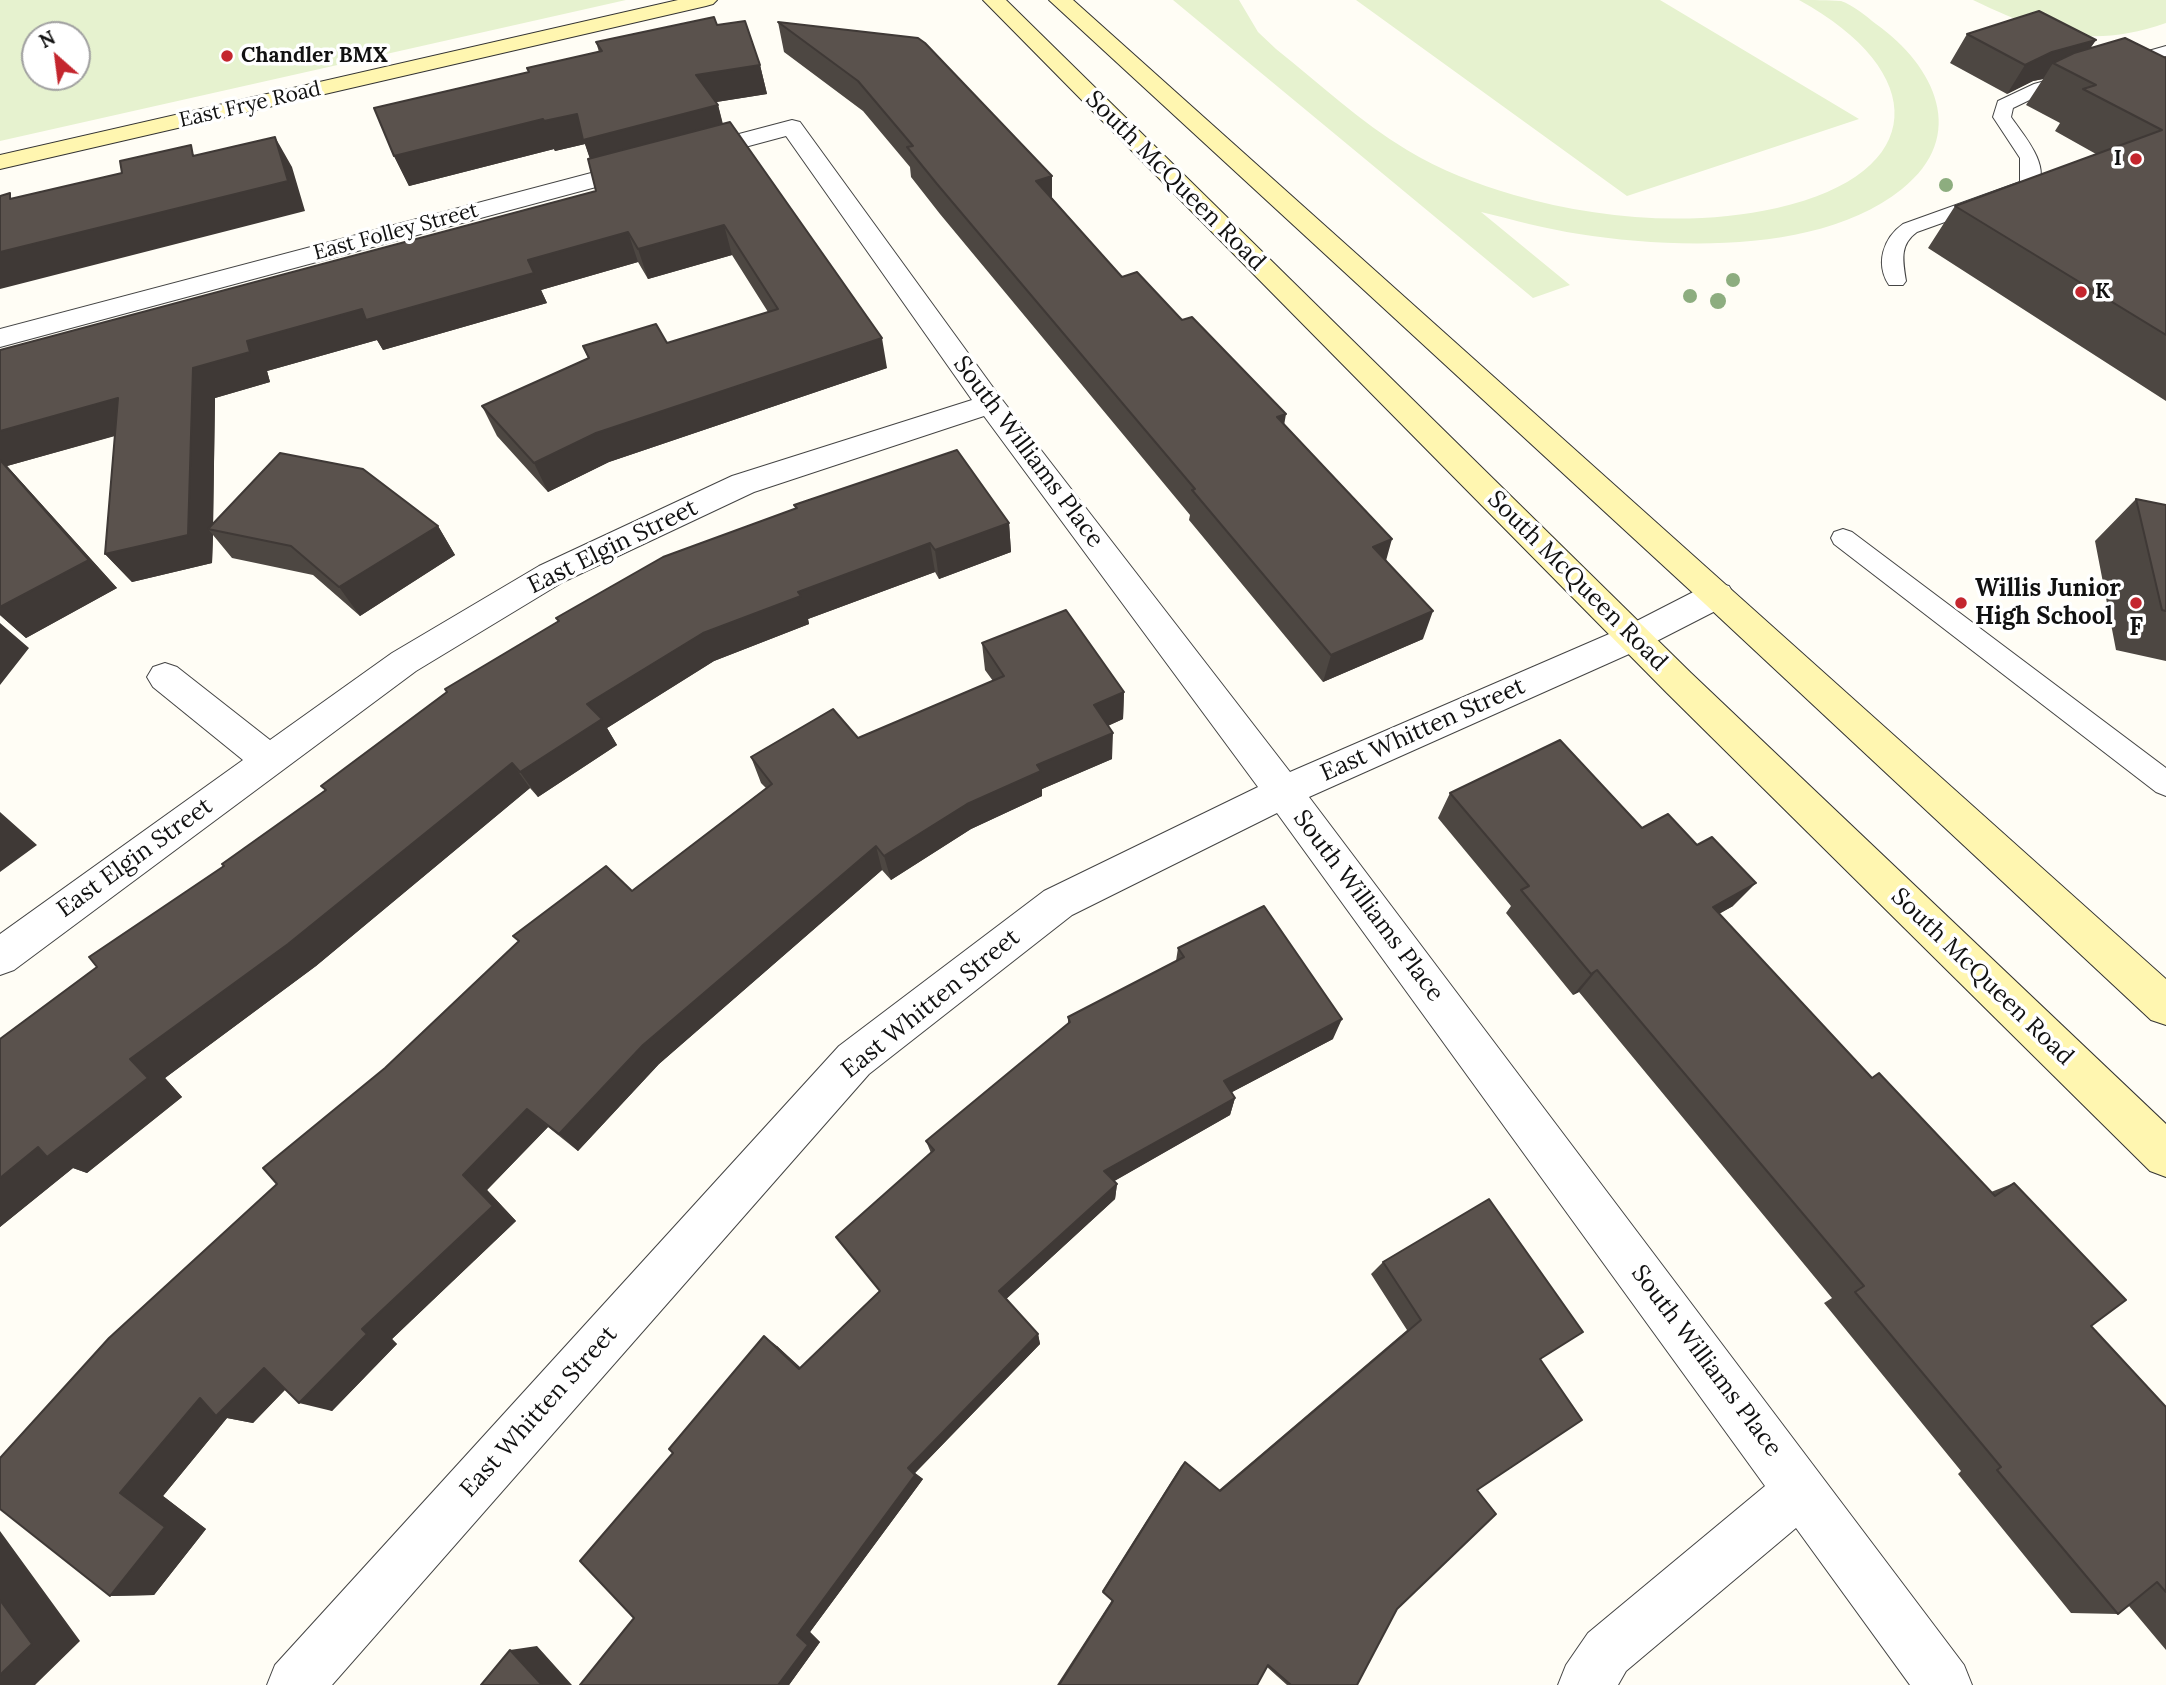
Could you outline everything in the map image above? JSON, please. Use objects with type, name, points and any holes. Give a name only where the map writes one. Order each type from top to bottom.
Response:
[{"type":"main road","name":"East Frye Road","points":[[0,162],[705,0]]},
{"type":"main road","name":"South McQueen Road","points":[[994,0],[1635,637],[2166,1155]]},
{"type":"main road","name":"South McQueen Road","points":[[1060,0],[2166,1006]]},
{"type":"street","name":"East Folley Street","points":[[0,338],[792,127]]},
{"type":"street","name":"South Williams Place","points":[[792,127],[990,404],[1283,792],[1944,1685]]},
{"type":"street","name":"East Elgin Street","points":[[0,957],[404,662],[551,574],[743,484],[990,404]]},
{"type":"street","name":"East Whitten Street","points":[[295,1685],[854,1060],[1058,903],[1283,792],[1635,637],[1717,595]]},
{"type":"street","points":[[165,677],[270,760]]},
{"type":"street","points":[[1586,1685],[1607,1652],[1801,1490]]},
{"type":"lane","points":[[1896,281],[1891,254],[1897,236],[1910,228],[2030,185],[2029,158],[2002,117],[2004,104],[2040,88],[2166,51]]},
{"type":"lane","points":[[1843,538],[2166,784]]},
{"type":"green space","name":"Chandler BMX","points":[[0,0],[626,0],[0,141]]},
{"type":"green space","points":[[1173,0],[1239,0],[1258,32],[1276,49],[1356,115],[1407,150],[1486,186],[1578,210],[1678,219],[1745,214],[1777,208],[1827,192],[1864,171],[1886,146],[1894,118],[1890,88],[1872,58],[1842,28],[1799,0],[1846,3],[1897,41],[1928,81],[1936,102],[1939,125],[1934,147],[1923,168],[1902,189],[1869,210],[1831,226],[1790,236],[1747,242],[1702,243],[1617,239],[1567,232],[1481,212],[1570,285],[1533,298]]},
{"type":"green space","points":[[1356,0],[1660,0],[1859,119],[1627,196]]},
{"type":"green space","points":[[1973,0],[2166,0],[2166,23],[2114,35],[2068,34],[2022,22]]},
{"type":"building","points":[[2039,11],[2096,40],[2052,52],[2025,65],[1967,34]]},
{"type":"building","points":[[714,17],[717,25],[745,21],[760,65],[696,75],[718,105],[583,140],[577,114],[544,121],[543,119],[394,156],[374,108],[529,72],[527,68],[602,51],[596,42]]},
{"type":"building","points":[[778,22],[918,38],[925,43],[1052,176],[1036,181],[1122,277],[1137,272],[1182,320],[1192,317],[1286,414],[1277,417],[1392,539],[1373,547],[1433,611],[1331,655],[1192,490],[1195,489],[937,184],[907,147],[913,146],[858,81]]},
{"type":"building","points":[[2125,38],[2166,58],[2166,335],[1955,206],[2162,130],[2083,89],[2096,85],[2053,63],[2074,53]]},
{"type":"building","points":[[730,122],[882,338],[596,433],[534,463],[482,406],[589,358],[583,346],[656,324],[667,343],[778,309],[724,225],[638,249],[628,232],[528,260],[534,273],[366,320],[362,309],[247,341],[250,352],[193,368],[188,535],[105,554],[118,398],[0,431],[0,350],[596,191],[588,159]]},
{"type":"building","points":[[275,137],[288,181],[0,252],[0,196],[10,193],[10,199],[122,173],[120,161],[191,145],[193,156]]},
{"type":"building","points":[[957,450],[1009,523],[935,550],[930,543],[798,592],[801,596],[703,633],[587,704],[602,719],[520,772],[512,763],[288,944],[130,1059],[148,1078],[47,1157],[38,1147],[0,1178],[0,1039],[97,967],[89,957],[224,866],[222,864],[326,790],[321,786],[447,692],[445,689],[559,621],[556,618],[663,557],[797,508],[794,505]]},
{"type":"building","points":[[280,453],[363,469],[438,526],[339,587],[291,546],[208,529]]},
{"type":"building","points":[[0,460],[89,560],[0,607]]},
{"type":"building","points":[[2136,499],[2166,505],[2166,611],[2162,610]]},
{"type":"building","points":[[1066,610],[1124,692],[1094,705],[1113,733],[1037,765],[1041,771],[967,804],[884,856],[876,846],[643,1045],[559,1134],[527,1109],[463,1175],[493,1206],[362,1329],[367,1334],[299,1403],[264,1368],[216,1416],[200,1398],[120,1493],[165,1527],[110,1596],[0,1509],[0,1458],[109,1338],[277,1184],[263,1168],[385,1068],[519,941],[513,936],[606,866],[632,891],[772,784],[751,757],[833,709],[858,738],[1004,676],[982,643]]},
{"type":"building","points":[[1560,740],[1642,828],[1668,814],[1697,845],[1712,837],[1756,883],[1713,907],[1872,1078],[1879,1073],[1995,1196],[2014,1183],[2126,1300],[2091,1326],[2166,1407],[2166,1592],[2157,1582],[2118,1614],[1997,1470],[2001,1467],[1855,1292],[1864,1286],[1597,970],[1591,974],[1521,890],[1529,886],[1450,793]]},
{"type":"building","points":[[1264,906],[1342,1019],[1224,1081],[1235,1098],[1104,1171],[1117,1184],[999,1291],[1038,1334],[908,1468],[915,1475],[797,1635],[808,1645],[778,1685],[580,1685],[634,1618],[580,1561],[673,1453],[669,1449],[764,1336],[799,1369],[880,1291],[836,1237],[934,1150],[926,1141],[1070,1022],[1068,1017],[1184,957],[1178,948]]},
{"type":"building","points":[[1489,1199],[1583,1332],[1540,1359],[1582,1420],[1477,1490],[1496,1514],[1397,1609],[1357,1685],[1291,1685],[1268,1665],[1257,1685],[1059,1685],[1113,1601],[1103,1592],[1185,1462],[1220,1491],[1421,1320],[1383,1262]]},
{"type":"building","points":[[0,1600],[32,1644],[0,1675]]},
{"type":"building","points":[[510,1650],[542,1685],[481,1685]]},
{"type":"place","name":"Chandler BMX","points":[[227,56]]},
{"type":"place","name":"I","points":[[2136,159]]},
{"type":"place","name":"K","points":[[2081,292]]},
{"type":"place","name":"Willis Junior High School","points":[[1961,603]]},
{"type":"place","name":"F","points":[[2136,603]]}]
